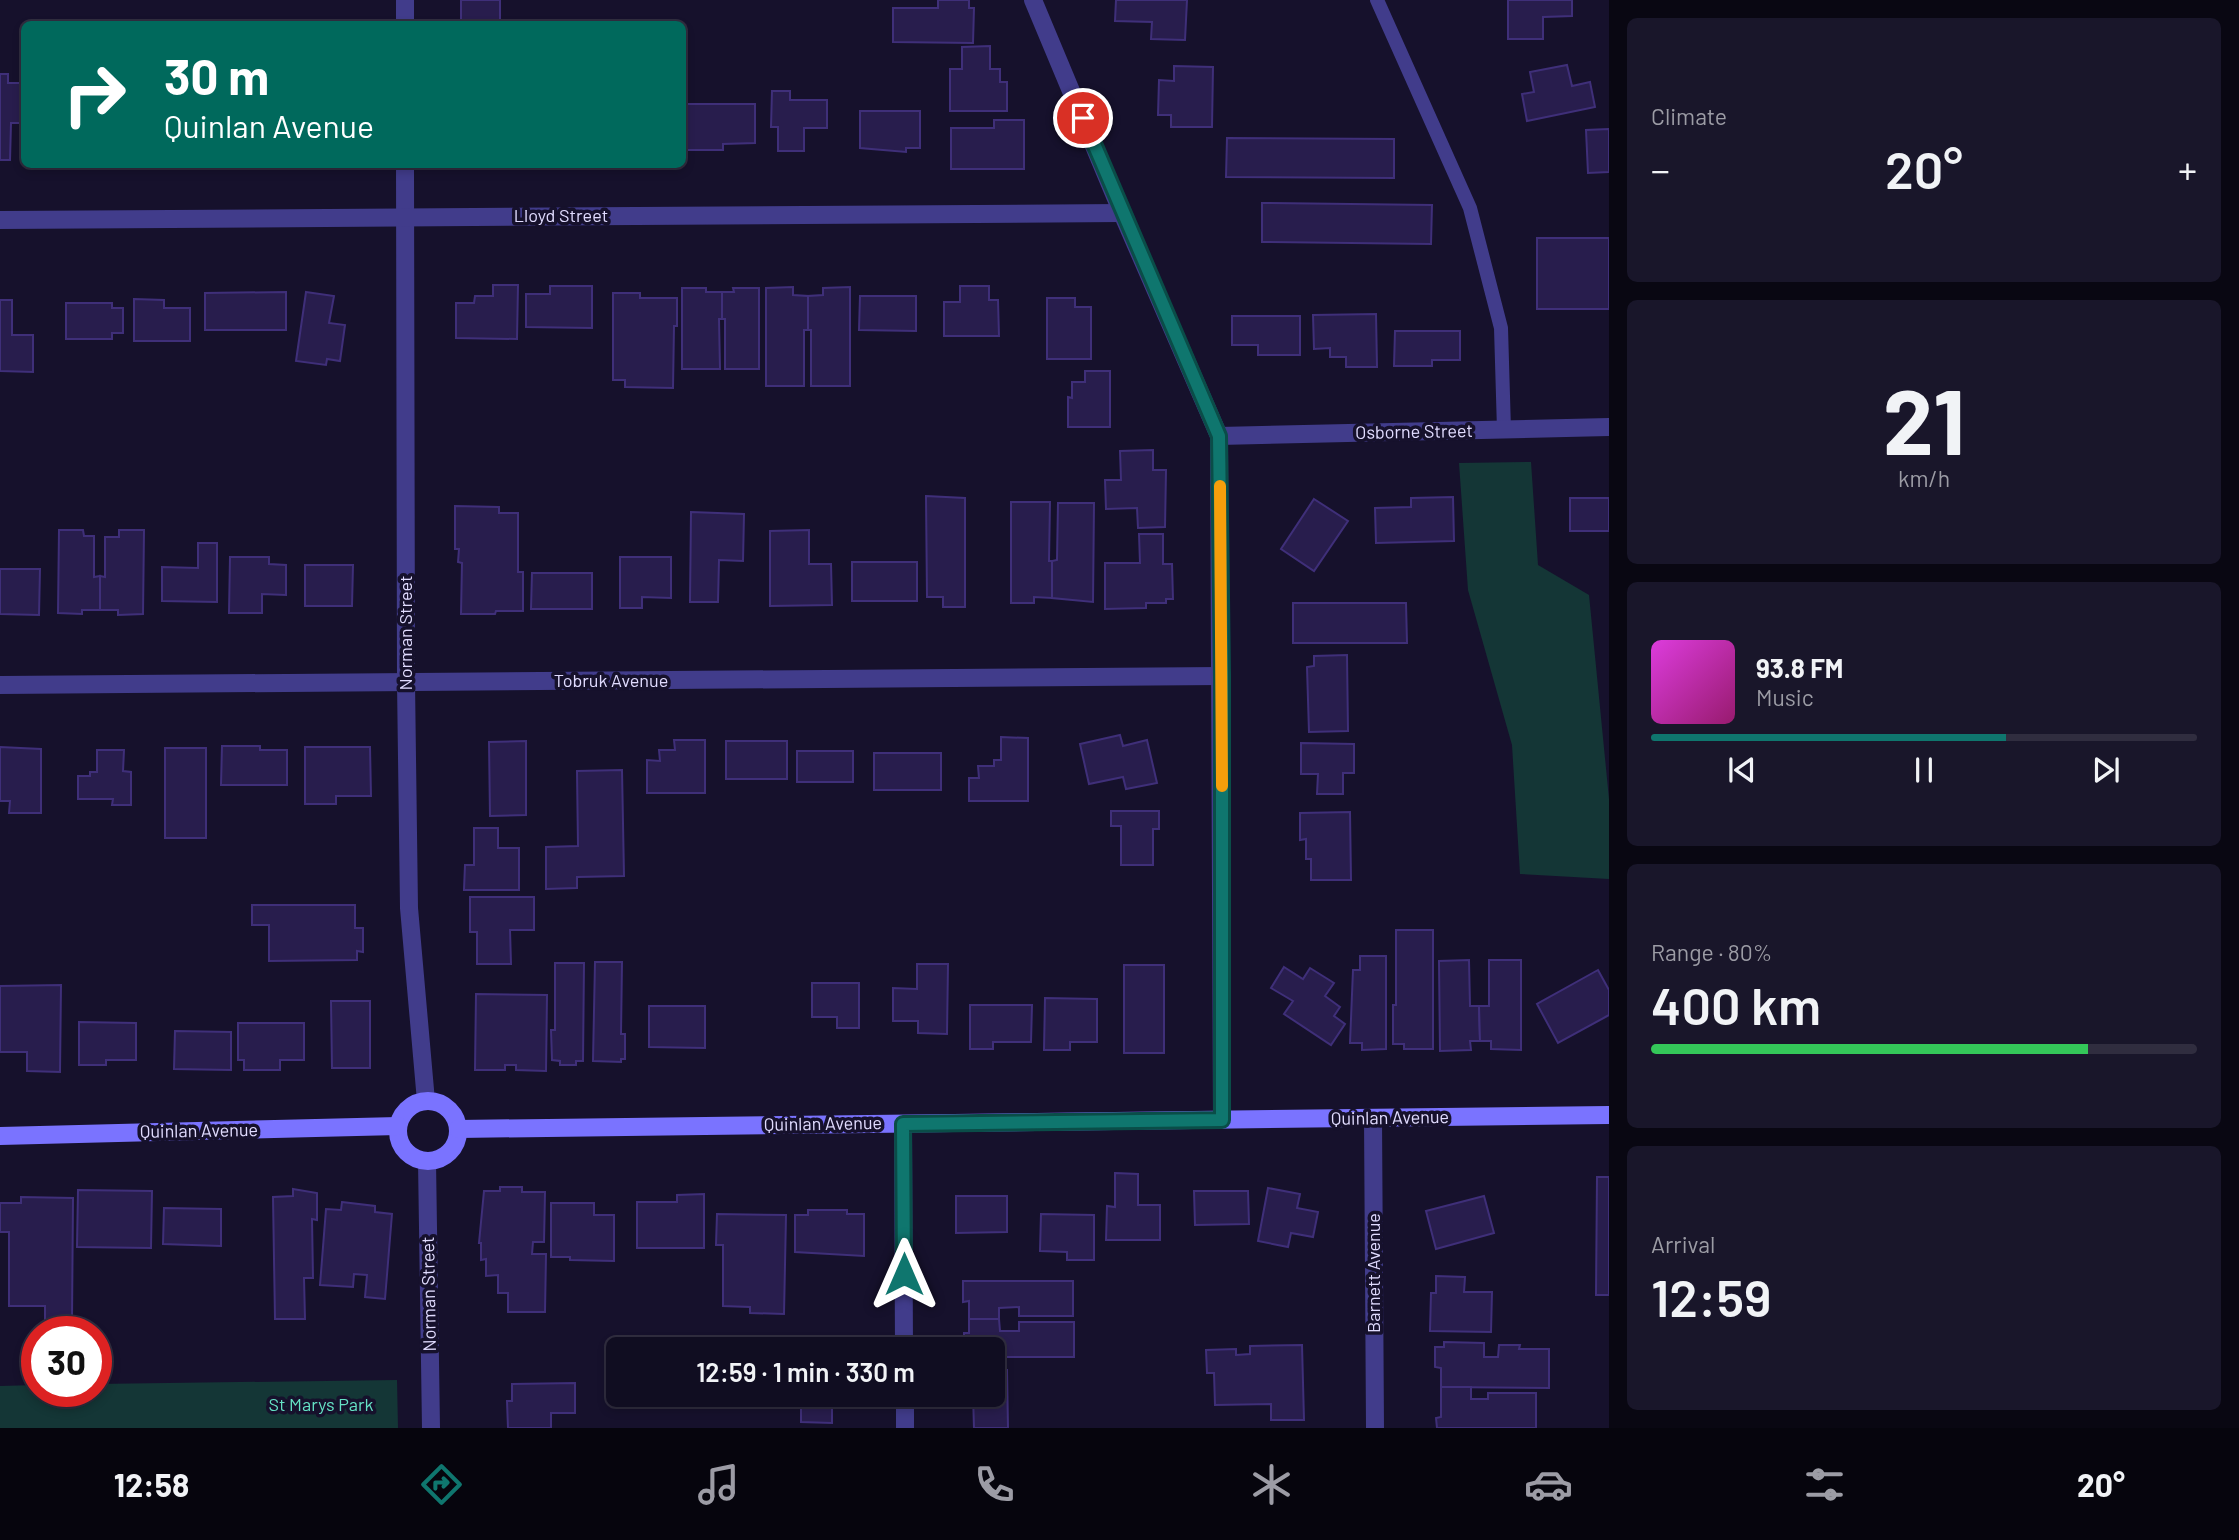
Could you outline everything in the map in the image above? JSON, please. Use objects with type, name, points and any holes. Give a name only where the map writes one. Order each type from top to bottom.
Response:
[{"type":"street","points":[[405,0],[405,21]]},
{"type":"street","points":[[1034,0],[1122,213],[1219,436],[1222,1120]]},
{"type":"street","name":"Norman Street","points":[[405,168],[409,908],[426,1101]]},
{"type":"street","name":"Lloyd Street","points":[[0,220],[1122,213]]},
{"type":"street","name":"Osborne Street","points":[[1219,436],[1609,427]]},
{"type":"street","name":"Tobruk Avenue","points":[[0,685],[1222,676]]},
{"type":"street","points":[[426,1101],[444,1106],[456,1120],[458,1129],[453,1147],[437,1159],[427,1161],[417,1159],[401,1146],[398,1126],[401,1116],[408,1108],[426,1101]]},
{"type":"street","name":"Quinlan Avenue","points":[[458,1129],[1609,1115]]},
{"type":"street","name":"Barnett Avenue","points":[[1373,1118],[1375,1428]]},
{"type":"street","points":[[903,1124],[904,1337]]},
{"type":"street","name":"Quinlan Avenue","points":[[0,1136],[398,1126]]},
{"type":"street","name":"Norman Street","points":[[427,1161],[431,1428]]},
{"type":"street","points":[[905,1407],[905,1428]]},
{"type":"lane","points":[[1377,0],[1470,208],[1501,328],[1504,430]]},
{"type":"green space","points":[[1531,462],[1538,565],[1589,595],[1609,799],[1609,879],[1520,874],[1512,745],[1468,590],[1459,463]]},
{"type":"green space","name":"St Marys Park","points":[[397,1380],[398,1428],[0,1428],[0,1386],[21,1385],[21,1407],[112,1407],[112,1384]]},
{"type":"building","points":[[461,0],[500,0],[500,21],[461,21]]},
{"type":"building","points":[[938,0],[969,0],[969,8],[974,8],[973,43],[893,42],[893,8],[938,8]]},
{"type":"building","points":[[1116,0],[1187,0],[1185,40],[1151,39],[1152,22],[1115,21]]},
{"type":"building","points":[[1508,0],[1572,0],[1572,16],[1543,17],[1543,39],[1508,39]]},
{"type":"building","points":[[990,46],[990,69],[1000,69],[1000,82],[1007,82],[1007,111],[950,111],[950,69],[962,69],[962,47]]},
{"type":"building","points":[[1567,65],[1572,86],[1590,82],[1595,107],[1527,121],[1522,94],[1534,92],[1530,72]]},
{"type":"building","points":[[1174,66],[1213,67],[1212,127],[1171,127],[1171,115],[1158,115],[1159,80],[1174,81]]},
{"type":"building","points":[[0,74],[8,74],[8,83],[21,83],[21,123],[11,123],[10,160],[0,160]]},
{"type":"building","points":[[772,91],[790,91],[790,100],[827,100],[827,128],[804,128],[804,151],[778,151],[778,127],[771,127]]},
{"type":"building","points":[[686,104],[755,104],[755,143],[723,144],[723,150],[686,150]]},
{"type":"building","points":[[860,111],[920,111],[920,148],[906,148],[906,152],[860,148]]},
{"type":"building","points":[[994,120],[1024,120],[1024,169],[951,169],[951,128],[994,128]]},
{"type":"building","points":[[1609,129],[1609,172],[1588,173],[1586,130]]},
{"type":"building","points":[[1227,138],[1394,139],[1394,178],[1226,177]]},
{"type":"building","points":[[1262,203],[1432,205],[1431,244],[1262,242]]},
{"type":"building","points":[[1537,238],[1609,238],[1609,309],[1537,309]]},
{"type":"building","points":[[493,285],[518,285],[517,339],[456,338],[456,303],[474,303],[475,296],[493,296]]},
{"type":"building","points":[[550,286],[592,286],[592,328],[526,327],[526,294],[550,294]]},
{"type":"building","points":[[960,286],[989,286],[989,300],[998,300],[999,336],[944,336],[944,302],[960,302]]},
{"type":"building","points":[[793,287],[793,295],[808,296],[808,330],[804,330],[804,386],[766,386],[766,288]]},
{"type":"building","points":[[850,287],[850,386],[811,386],[808,296],[823,295],[823,288]]},
{"type":"building","points":[[682,288],[706,288],[706,292],[722,292],[722,319],[719,319],[720,369],[682,369]]},
{"type":"building","points":[[733,288],[759,288],[759,369],[725,369],[722,292],[734,292]]},
{"type":"building","points":[[286,292],[286,330],[205,330],[205,293]]},
{"type":"building","points":[[306,292],[334,296],[329,323],[345,325],[340,361],[327,359],[326,365],[296,361]]},
{"type":"building","points":[[613,293],[640,293],[640,298],[677,298],[673,388],[625,387],[625,380],[613,380]]},
{"type":"building","points":[[860,296],[916,296],[916,331],[859,330]]},
{"type":"building","points":[[1047,298],[1075,298],[1075,307],[1091,307],[1091,359],[1047,359]]},
{"type":"building","points":[[134,299],[164,300],[164,308],[190,308],[190,341],[134,341]]},
{"type":"building","points":[[0,300],[12,300],[12,335],[33,335],[33,372],[0,371]]},
{"type":"building","points":[[66,303],[112,303],[112,308],[123,308],[123,333],[112,333],[112,339],[66,339]]},
{"type":"building","points":[[1376,314],[1377,367],[1346,367],[1346,357],[1330,357],[1330,348],[1314,349],[1313,315]]},
{"type":"building","points":[[1232,316],[1300,316],[1300,355],[1258,355],[1258,345],[1232,345]]},
{"type":"building","points":[[1395,331],[1460,331],[1460,360],[1432,360],[1432,366],[1394,366]]},
{"type":"building","points":[[1085,371],[1110,371],[1110,427],[1068,427],[1068,397],[1072,398],[1072,382],[1085,382]]},
{"type":"building","points":[[1153,450],[1153,470],[1166,470],[1165,527],[1138,528],[1137,508],[1106,509],[1105,480],[1121,480],[1120,451]]},
{"type":"building","points":[[926,496],[965,498],[965,607],[943,607],[943,597],[927,597]]},
{"type":"building","points":[[1453,497],[1454,541],[1376,543],[1375,508],[1411,507],[1411,498]]},
{"type":"building","points":[[1570,498],[1609,498],[1609,531],[1570,531]]},
{"type":"building","points":[[1314,499],[1348,521],[1314,571],[1281,549]]},
{"type":"building","points":[[1011,502],[1050,502],[1049,561],[1052,561],[1052,598],[1034,597],[1034,603],[1011,603]]},
{"type":"building","points":[[1058,503],[1094,503],[1093,602],[1052,598],[1052,561],[1057,560]]},
{"type":"building","points":[[455,506],[499,507],[499,513],[518,513],[518,572],[523,572],[523,611],[461,614],[462,563],[458,562],[459,549],[455,549]]},
{"type":"building","points":[[691,512],[744,514],[743,561],[719,560],[718,602],[690,602]]},
{"type":"building","points":[[59,530],[83,530],[84,536],[94,536],[94,577],[100,576],[100,610],[82,610],[82,614],[58,613]]},
{"type":"building","points":[[119,530],[144,530],[143,614],[118,615],[118,610],[100,610],[100,576],[105,577],[105,537],[119,537]]},
{"type":"building","points":[[809,530],[809,564],[831,564],[832,605],[770,606],[770,531]]},
{"type":"building","points":[[1139,534],[1163,534],[1163,564],[1172,564],[1173,599],[1166,599],[1166,603],[1146,603],[1146,608],[1105,609],[1105,563],[1140,563]]},
{"type":"building","points":[[198,543],[217,543],[217,602],[162,601],[162,567],[198,568]]},
{"type":"building","points":[[230,557],[269,557],[269,564],[286,565],[286,595],[262,594],[262,613],[229,613]]},
{"type":"building","points":[[620,557],[671,557],[671,598],[642,597],[642,608],[620,608]]},
{"type":"building","points":[[852,562],[917,562],[917,601],[852,601]]},
{"type":"building","points":[[305,565],[353,565],[352,606],[305,606]]},
{"type":"building","points":[[0,569],[40,569],[39,615],[0,614]]},
{"type":"building","points":[[532,573],[592,573],[592,609],[531,609]]},
{"type":"building","points":[[1293,603],[1406,603],[1407,643],[1293,643]]},
{"type":"building","points":[[1347,655],[1348,731],[1309,732],[1307,667],[1314,666],[1314,656]]},
{"type":"building","points":[[1120,735],[1123,746],[1147,740],[1157,783],[1126,789],[1123,777],[1089,784],[1080,744]]},
{"type":"building","points":[[1001,737],[1028,738],[1028,801],[969,801],[969,778],[979,778],[978,766],[994,766],[994,760],[1001,760]]},
{"type":"building","points":[[674,740],[705,740],[705,793],[647,793],[647,760],[660,761],[659,750],[675,750]]},
{"type":"building","points":[[526,741],[526,815],[490,816],[489,742]]},
{"type":"building","points":[[726,741],[787,741],[787,779],[726,779]]},
{"type":"building","points":[[1301,743],[1354,744],[1354,773],[1343,773],[1343,794],[1317,794],[1318,774],[1301,774]]},
{"type":"building","points":[[222,746],[260,746],[260,750],[287,750],[287,785],[221,785]]},
{"type":"building","points":[[0,747],[41,749],[41,813],[9,813],[10,801],[0,801]]},
{"type":"building","points":[[305,747],[370,747],[371,796],[336,796],[336,804],[305,804]]},
{"type":"building","points":[[165,748],[206,748],[206,838],[165,838]]},
{"type":"building","points":[[97,750],[124,750],[123,771],[131,772],[131,805],[112,805],[113,799],[78,799],[78,776],[90,776],[90,772],[97,772]]},
{"type":"building","points":[[797,751],[853,751],[853,782],[797,782]]},
{"type":"building","points":[[874,753],[941,753],[941,790],[874,790]]},
{"type":"building","points":[[622,770],[624,876],[577,877],[577,888],[546,889],[546,847],[578,846],[577,771]]},
{"type":"building","points":[[1111,811],[1159,811],[1159,829],[1153,829],[1153,865],[1121,865],[1121,826],[1111,826]]},
{"type":"building","points":[[1350,812],[1351,880],[1311,880],[1311,859],[1306,859],[1306,839],[1300,840],[1300,813]]},
{"type":"building","points":[[474,828],[498,828],[498,848],[519,848],[519,890],[464,890],[465,865],[474,865]]},
{"type":"building","points":[[470,897],[534,897],[534,930],[510,930],[511,964],[477,964],[477,932],[470,932]]},
{"type":"building","points":[[252,905],[355,905],[355,928],[363,928],[363,952],[357,951],[357,960],[269,961],[269,925],[252,925]]},
{"type":"building","points":[[1396,930],[1433,930],[1433,1049],[1404,1049],[1404,1044],[1393,1044]]},
{"type":"building","points":[[1360,956],[1386,956],[1386,1049],[1362,1050],[1362,1043],[1350,1043],[1353,970],[1360,970]]},
{"type":"building","points":[[1469,960],[1470,1006],[1479,1006],[1480,1041],[1470,1041],[1471,1050],[1440,1051],[1439,961]]},
{"type":"building","points":[[1489,960],[1521,960],[1521,1050],[1491,1049],[1491,1041],[1480,1041],[1479,1006],[1489,1006]]},
{"type":"building","points":[[595,962],[622,962],[621,1034],[625,1034],[625,1059],[621,1059],[621,1062],[593,1061]]},
{"type":"building","points":[[555,963],[584,963],[583,1061],[576,1061],[576,1065],[560,1065],[560,1061],[552,1060]]},
{"type":"building","points":[[917,964],[948,964],[947,1034],[918,1033],[918,1021],[893,1021],[893,988],[917,989]]},
{"type":"building","points":[[1124,965],[1164,965],[1164,1053],[1124,1053]]},
{"type":"building","points":[[1284,967],[1303,979],[1310,968],[1334,983],[1325,996],[1340,1007],[1334,1016],[1345,1024],[1331,1045],[1284,1014],[1293,1001],[1271,988]]},
{"type":"building","points":[[1598,970],[1609,990],[1609,1015],[1558,1043],[1537,1004]]},
{"type":"building","points":[[812,983],[859,983],[859,1028],[837,1028],[837,1017],[812,1017]]},
{"type":"building","points":[[61,985],[60,1072],[27,1071],[27,1052],[0,1052],[0,986]]},
{"type":"building","points":[[476,994],[547,995],[546,1071],[516,1070],[516,1065],[505,1065],[505,1070],[475,1070]]},
{"type":"building","points":[[1045,998],[1097,999],[1097,1042],[1070,1042],[1070,1050],[1044,1050]]},
{"type":"building","points":[[331,1001],[370,1001],[370,1068],[332,1068]]},
{"type":"building","points":[[970,1005],[1032,1005],[1031,1042],[993,1042],[993,1049],[970,1049]]},
{"type":"building","points":[[649,1006],[705,1006],[705,1048],[649,1047]]},
{"type":"building","points":[[79,1022],[136,1023],[136,1060],[106,1060],[106,1065],[79,1065]]},
{"type":"building","points":[[238,1023],[304,1023],[304,1060],[280,1060],[280,1070],[244,1070],[244,1060],[238,1060]]},
{"type":"building","points":[[175,1031],[231,1032],[231,1070],[174,1069]]},
{"type":"building","points":[[1115,1173],[1138,1174],[1138,1205],[1160,1205],[1160,1240],[1106,1240],[1107,1206],[1115,1207]]},
{"type":"building","points":[[1597,1177],[1609,1177],[1609,1295],[1596,1295]]},
{"type":"building","points":[[500,1187],[522,1187],[522,1192],[545,1192],[544,1242],[533,1242],[532,1254],[546,1254],[545,1312],[508,1312],[508,1293],[498,1293],[498,1275],[486,1276],[486,1259],[481,1260],[479,1243],[484,1191],[500,1191]]},
{"type":"building","points":[[1268,1188],[1300,1194],[1297,1208],[1318,1212],[1313,1237],[1291,1233],[1288,1247],[1258,1241]]},
{"type":"building","points":[[293,1189],[317,1193],[317,1220],[312,1219],[313,1278],[304,1278],[305,1319],[275,1319],[273,1197],[293,1196]]},
{"type":"building","points":[[78,1190],[152,1191],[151,1248],[77,1247]]},
{"type":"building","points":[[1194,1191],[1248,1191],[1249,1224],[1195,1225]]},
{"type":"building","points":[[704,1194],[704,1248],[637,1248],[637,1202],[677,1202],[677,1195]]},
{"type":"building","points":[[956,1196],[1007,1196],[1007,1232],[956,1233]]},
{"type":"building","points":[[1484,1196],[1494,1233],[1436,1249],[1426,1211]]},
{"type":"building","points":[[21,1197],[73,1198],[72,1316],[45,1316],[45,1306],[9,1306],[9,1232],[0,1232],[0,1203],[21,1203]]},
{"type":"building","points":[[342,1202],[375,1206],[375,1212],[392,1214],[385,1299],[365,1297],[367,1275],[354,1274],[353,1287],[320,1285],[326,1209],[341,1210]]},
{"type":"building","points":[[551,1203],[594,1203],[594,1215],[614,1215],[614,1261],[551,1257]]},
{"type":"building","points":[[164,1208],[221,1209],[221,1246],[163,1244]]},
{"type":"building","points":[[808,1210],[847,1210],[847,1214],[864,1214],[864,1256],[795,1252],[795,1215],[808,1215]]},
{"type":"building","points":[[717,1214],[786,1215],[784,1314],[750,1313],[750,1307],[723,1306],[723,1245],[716,1245]]},
{"type":"building","points":[[1041,1214],[1094,1215],[1094,1260],[1067,1260],[1067,1252],[1040,1251]]},
{"type":"building","points":[[1436,1276],[1465,1277],[1464,1292],[1492,1292],[1491,1332],[1430,1331],[1431,1293],[1436,1293]]},
{"type":"building","points":[[963,1281],[1073,1281],[1073,1316],[1019,1316],[1019,1307],[999,1308],[999,1319],[969,1319],[969,1301],[963,1302]]},
{"type":"building","points":[[969,1319],[999,1319],[1000,1331],[1019,1331],[1019,1322],[1074,1322],[1074,1357],[1005,1357],[1005,1337],[964,1337],[964,1333],[969,1333]]},
{"type":"building","points":[[1444,1342],[1484,1343],[1484,1357],[1498,1357],[1499,1345],[1520,1345],[1519,1349],[1549,1349],[1549,1388],[1441,1387],[1441,1368],[1435,1367],[1435,1347],[1444,1347]]},
{"type":"building","points":[[1302,1345],[1304,1420],[1271,1420],[1271,1404],[1215,1405],[1214,1373],[1207,1373],[1206,1350],[1236,1349],[1236,1355],[1250,1354],[1250,1346]]},
{"type":"building","points":[[1007,1370],[1008,1428],[974,1428],[973,1407],[1005,1407]]},
{"type":"building","points":[[575,1383],[575,1413],[551,1413],[551,1428],[508,1428],[507,1401],[512,1401],[512,1384]]},
{"type":"building","points":[[1441,1387],[1471,1387],[1471,1399],[1488,1399],[1488,1393],[1536,1393],[1536,1428],[1437,1428],[1436,1418],[1441,1417]]},
{"type":"building","points":[[801,1407],[832,1407],[832,1423],[801,1422]]},
{"type":"slow traffic","points":[[1220,486],[1222,786]]},
{"type":"route","points":[[904,1274],[903,1124],[1222,1120],[1219,436],[1083,118]]}]
